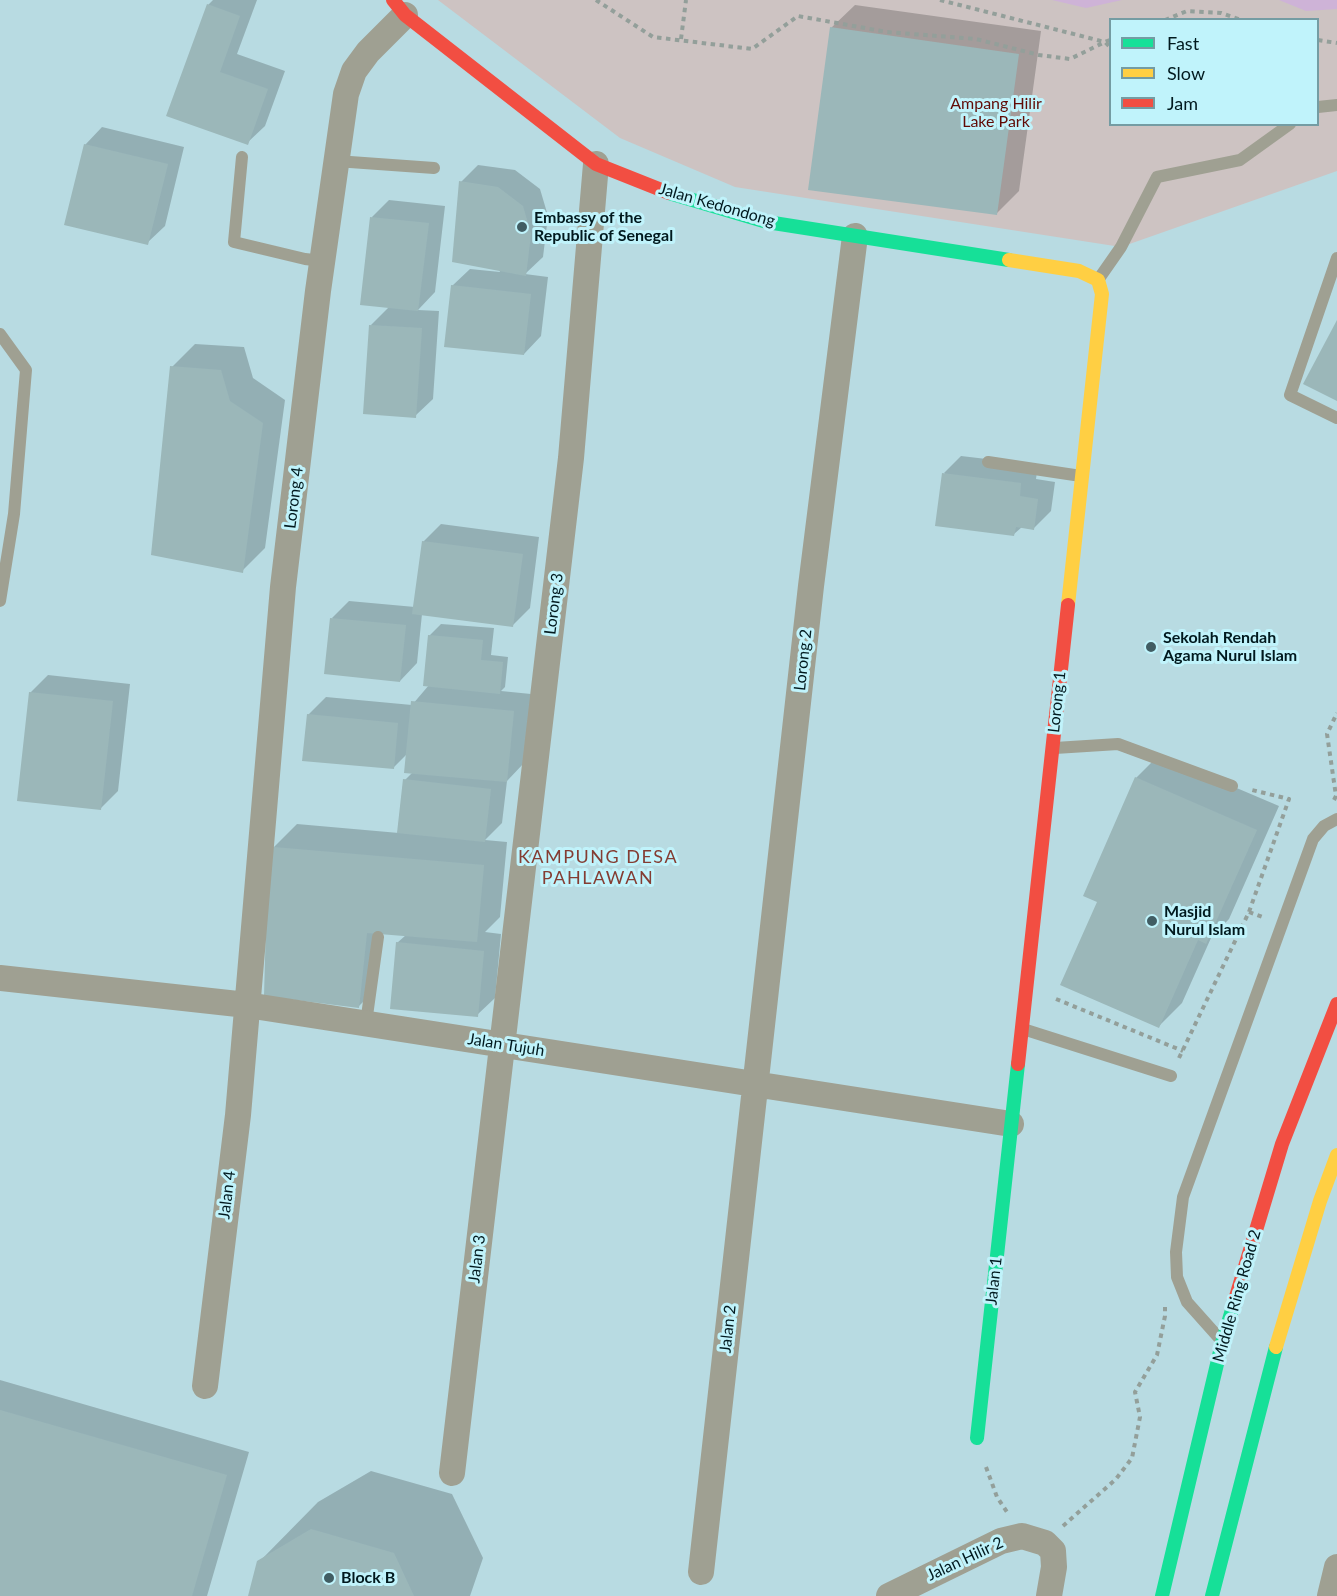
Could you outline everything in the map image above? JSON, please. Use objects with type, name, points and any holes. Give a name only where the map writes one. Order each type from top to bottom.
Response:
[{"type":"main road","name":"Jalan Kedondong","points":[[399,7],[596,164],[679,197],[767,222],[1078,271],[1098,280]]},
{"type":"main road","name":"Lorong 1","points":[[1011,1124],[1102,294],[1098,280]]},
{"type":"main road","name":"Middle Ring Road 2","points":[[1162,1596],[1222,1343],[1282,1144],[1337,1004]]},
{"type":"main road","name":"Jalan 1","points":[[977,1438],[1011,1124]]},
{"type":"main road","points":[[1212,1596],[1273,1356],[1320,1201],[1337,1155]]},
{"type":"street","name":"Lorong 4","points":[[247,1005],[283,587],[345,94],[354,71],[399,7]]},
{"type":"street","name":"Lorong 3","points":[[503,1044],[570,458],[596,164]]},
{"type":"street","name":"Lorong 2","points":[[755,1085],[811,586],[855,236]]},
{"type":"street","name":"Jalan Tujuh","points":[[0,978],[247,1005],[1011,1124]]},
{"type":"street","name":"Jalan 4","points":[[205,1386],[238,1115],[247,1005]]},
{"type":"street","name":"Jalan 3","points":[[452,1473],[503,1044]]},
{"type":"street","name":"Jalan 2","points":[[700,1572],[755,1085]]},
{"type":"street","name":"Jalan Hilir 2","points":[[889,1596],[916,1589],[1001,1541],[1034,1540]]},
{"type":"street","points":[[1034,1540],[1053,1551],[1054,1567],[1049,1596]]},
{"type":"street","points":[[1330,1596],[1337,1567]]},
{"type":"lane","points":[[1319,107],[1337,105]]},
{"type":"lane","points":[[1098,280],[1121,247],[1157,177],[1240,160],[1287,126]]},
{"type":"lane","points":[[242,157],[234,242],[305,259],[323,261]]},
{"type":"lane","points":[[336,161],[434,168]]},
{"type":"lane","points":[[1337,258],[1290,395],[1337,418]]},
{"type":"lane","points":[[0,334],[26,370],[14,514],[0,601]]},
{"type":"lane","points":[[988,462],[1081,476]]},
{"type":"lane","points":[[1052,748],[1118,744],[1232,786]]},
{"type":"lane","points":[[1222,1343],[1187,1302],[1177,1277],[1176,1252],[1183,1197],[1313,839],[1324,826],[1337,819]]},
{"type":"lane","points":[[366,1023],[378,937]]},
{"type":"lane","points":[[1022,1029],[1171,1076]]},
{"type":"path","points":[[596,0],[653,37],[752,49],[798,16],[887,32],[976,39],[1039,55],[1070,59],[1109,40]]},
{"type":"path","points":[[681,39],[686,0]]},
{"type":"path","points":[[940,0],[1105,42],[1109,46]]},
{"type":"path","points":[[1170,18],[1187,11],[1221,13],[1235,18]]},
{"type":"path","points":[[1319,40],[1337,43]]},
{"type":"path","points":[[1324,826],[1336,796],[1327,734],[1336,713]]},
{"type":"path","points":[[1178,1060],[1249,912],[1289,800],[1256,791]]},
{"type":"path","points":[[1046,995],[1183,1051]]},
{"type":"path","points":[[977,1438],[998,1497],[1034,1540],[1116,1479],[1132,1458],[1140,1417],[1135,1392],[1157,1355],[1165,1316],[1164,1304]]},
{"type":"green space","name":"Ampang Hilir Lake Park","points":[[438,0],[1337,0],[1337,171],[1121,247],[735,187],[620,138]]},
{"type":"shaded area","points":[[1052,0],[1122,0],[1086,8]]},
{"type":"shaded area","points":[[1279,0],[1337,0],[1337,9],[1306,11]]},
{"type":"building","points":[[207,4],[240,16],[220,72],[268,89],[248,145],[166,116]]},
{"type":"building","points":[[830,27],[1019,54],[997,215],[808,190]]},
{"type":"building","points":[[84,144],[168,164],[148,245],[64,225]]},
{"type":"building","points":[[459,181],[498,187],[523,206],[531,234],[526,276],[452,262]]},
{"type":"building","points":[[370,217],[429,223],[418,311],[360,305]]},
{"type":"building","points":[[451,285],[531,294],[524,355],[444,347]]},
{"type":"building","points":[[1337,320],[1337,401],[1303,384]]},
{"type":"building","points":[[369,325],[422,328],[416,418],[363,414]]},
{"type":"building","points":[[170,366],[221,370],[230,401],[263,423],[243,573],[151,555]]},
{"type":"building","points":[[942,473],[1021,483],[1020,496],[1038,499],[1034,530],[1016,527],[1014,536],[935,526]]},
{"type":"building","points":[[422,541],[523,554],[513,627],[412,614]]},
{"type":"building","points":[[330,618],[406,625],[400,682],[324,674]]},
{"type":"building","points":[[428,635],[483,640],[481,660],[503,662],[500,694],[423,686]]},
{"type":"building","points":[[29,692],[113,701],[101,810],[17,801]]},
{"type":"building","points":[[411,701],[514,711],[507,782],[404,773]]},
{"type":"building","points":[[307,714],[398,723],[394,769],[302,761]]},
{"type":"building","name":"Masjid Nurul Islam","points":[[1135,777],[1257,830],[1206,944],[1198,940],[1159,1028],[1060,985],[1097,902],[1083,896]]},
{"type":"building","points":[[403,779],[491,789],[485,842],[397,833]]},
{"type":"building","points":[[273,847],[484,865],[477,942],[367,933],[359,1008],[264,996],[266,924]]},
{"type":"building","points":[[396,942],[484,951],[478,1017],[390,1009]]},
{"type":"building","points":[[0,1410],[227,1475],[192,1596],[0,1596]]},
{"type":"building","name":"Block B","points":[[311,1529],[394,1553],[414,1596],[248,1596],[257,1561]]},
{"type":"traffic: fast","points":[[669,193],[767,222],[1009,260]]},
{"type":"traffic: fast","points":[[977,1438],[1018,1064]]},
{"type":"traffic: fast","points":[[1162,1596],[1222,1343],[1235,1300]]},
{"type":"traffic: fast","points":[[1212,1596],[1276,1347]]},
{"type":"traffic: slow","points":[[1009,260],[1079,271],[1098,280],[1102,294],[1068,605]]},
{"type":"traffic: slow","points":[[1276,1347],[1320,1201],[1337,1155]]},
{"type":"traffic: jam","points":[[393,0],[405,15],[596,164],[669,193]]},
{"type":"traffic: jam","points":[[1018,1064],[1068,605]]},
{"type":"traffic: jam","points":[[1235,1300],[1282,1144],[1337,1004]]},
{"type":"place","name":"Embassy of the Republic of Senegal","points":[[522,227]]},
{"type":"place","name":"Sekolah Rendah Agama Nurul Islam","points":[[1151,647]]},
{"type":"place","name":"Masjid Nurul Islam","points":[[1152,921]]},
{"type":"place","name":"Block B","points":[[329,1578]]},
{"type":"district","name":"KAMPUNG DESA PAHLAWAN","points":[[598,867]]}]
